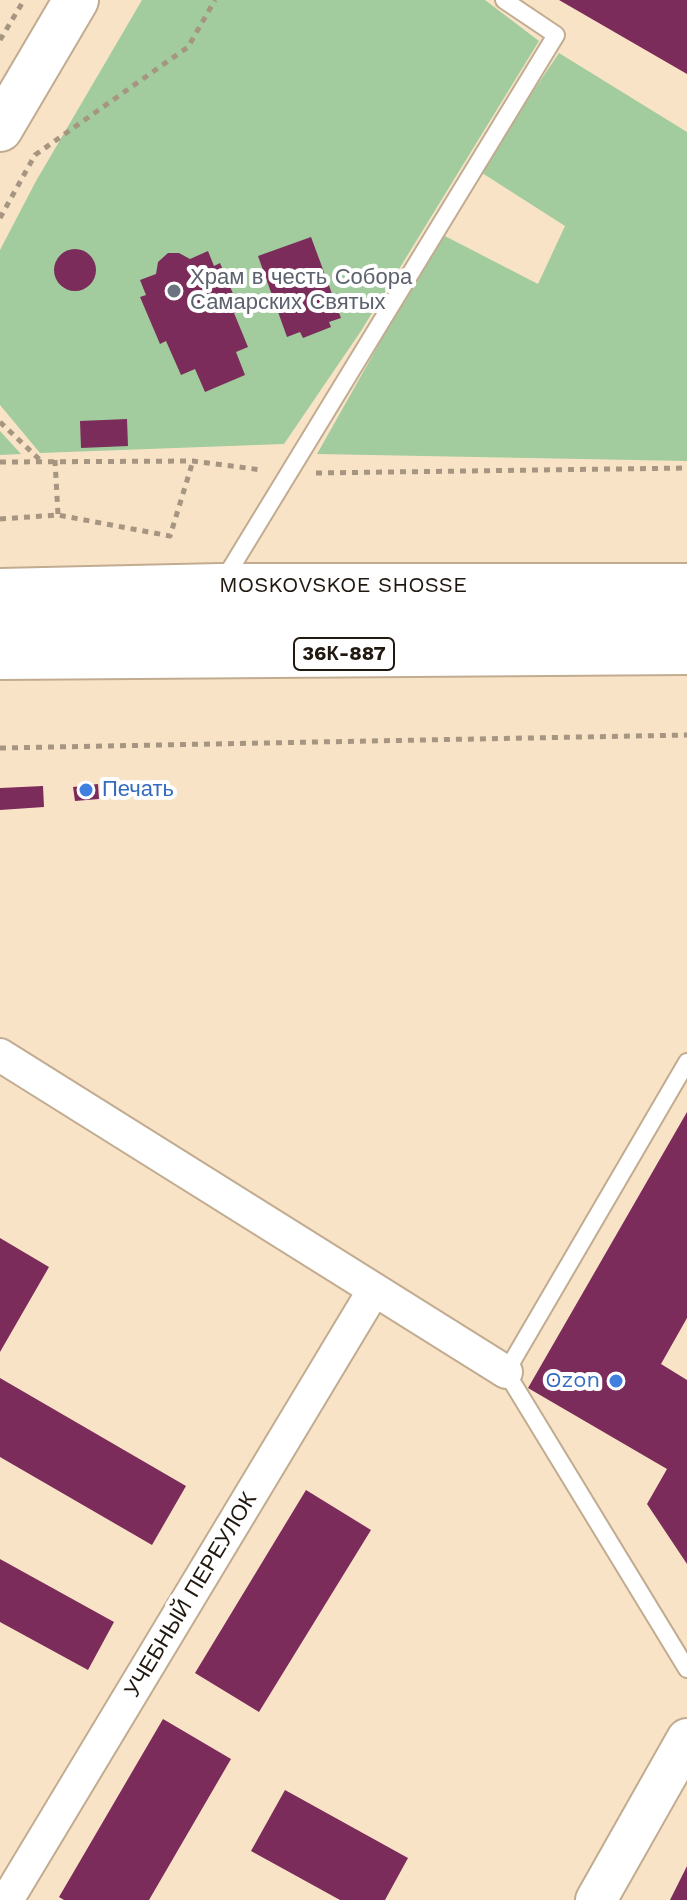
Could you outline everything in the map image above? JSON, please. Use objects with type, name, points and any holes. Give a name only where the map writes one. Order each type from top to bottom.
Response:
[{"type":"main road","points":[[0,129],[76,0]]},
{"type":"main road","name":"MOSKOVSKOE SHOSSE","points":[[0,591],[220,586],[687,586]]},
{"type":"main road","name":"MOSKOVSKOE SHOSSE","points":[[0,622],[687,620]]},
{"type":"main road","name":"36К-887","points":[[0,657],[687,652]]},
{"type":"street","points":[[0,1055],[506,1372]]},
{"type":"street","name":"УЧЕБНЫЙ ПЕРЕУЛОК","points":[[7,1900],[374,1290]]},
{"type":"street","points":[[596,1900],[687,1739]]},
{"type":"lane","points":[[220,586],[556,35],[504,0]]},
{"type":"lane","points":[[687,1062],[506,1372],[687,1669]]},
{"type":"path","points":[[0,40],[24,0]]},
{"type":"path","points":[[0,218],[35,155],[188,47],[215,0]]},
{"type":"path","points":[[0,422],[41,461]]},
{"type":"path","points":[[55,460],[58,515]]},
{"type":"path","points":[[0,519],[58,515],[170,536],[193,461]]},
{"type":"path","points":[[0,462],[193,461],[290,473],[687,468]]},
{"type":"path","points":[[0,748],[687,735]]},
{"type":"green space","points":[[142,0],[485,0],[539,41],[361,331],[284,444],[40,453],[0,405],[0,250],[36,181]]},
{"type":"green space","points":[[559,53],[687,132],[687,461],[317,454],[441,234],[538,284],[565,226],[479,171]]},
{"type":"green space","points":[[0,431],[21,454],[0,455]]},
{"type":"building","points":[[559,0],[687,0],[687,74]]},
{"type":"building","points":[[311,237],[341,318],[329,322],[331,327],[303,338],[300,332],[287,337],[258,256]]},
{"type":"building","points":[[75,249],[90,255],[96,270],[90,285],[75,291],[60,285],[54,270],[60,255]]},
{"type":"building","points":[[208,251],[214,266],[220,263],[240,310],[234,313],[248,347],[236,352],[245,375],[205,392],[195,369],[181,375],[166,341],[160,344],[140,297],[146,295],[140,280],[156,274],[158,262],[168,253],[179,253],[190,259]]},
{"type":"building","points":[[127,419],[128,446],[81,448],[80,421]]},
{"type":"building","points":[[98,784],[99,799],[75,801],[73,787]]},
{"type":"building","points":[[43,786],[44,807],[0,810],[0,788]]},
{"type":"building","points":[[687,1112],[687,1318],[661,1364],[687,1380],[687,1564],[647,1504],[667,1469],[528,1388]]},
{"type":"building","points":[[0,1238],[49,1267],[0,1352]]},
{"type":"building","points":[[0,1378],[186,1486],[152,1545],[0,1457]]},
{"type":"building","points":[[306,1490],[371,1530],[259,1712],[195,1673]]},
{"type":"building","points":[[0,1559],[114,1622],[88,1670],[0,1622]]},
{"type":"building","points":[[163,1719],[231,1759],[149,1900],[64,1900],[59,1897]]},
{"type":"building","points":[[285,1790],[408,1858],[385,1900],[340,1900],[251,1851]]},
{"type":"building","points":[[687,1866],[687,1900],[670,1900]]},
{"type":"place","name":"Храм в честь Собора Самарских Святых","points":[[174,291]]},
{"type":"place","name":"Печать","points":[[86,790]]},
{"type":"place","name":"Ozon","points":[[616,1381]]}]
